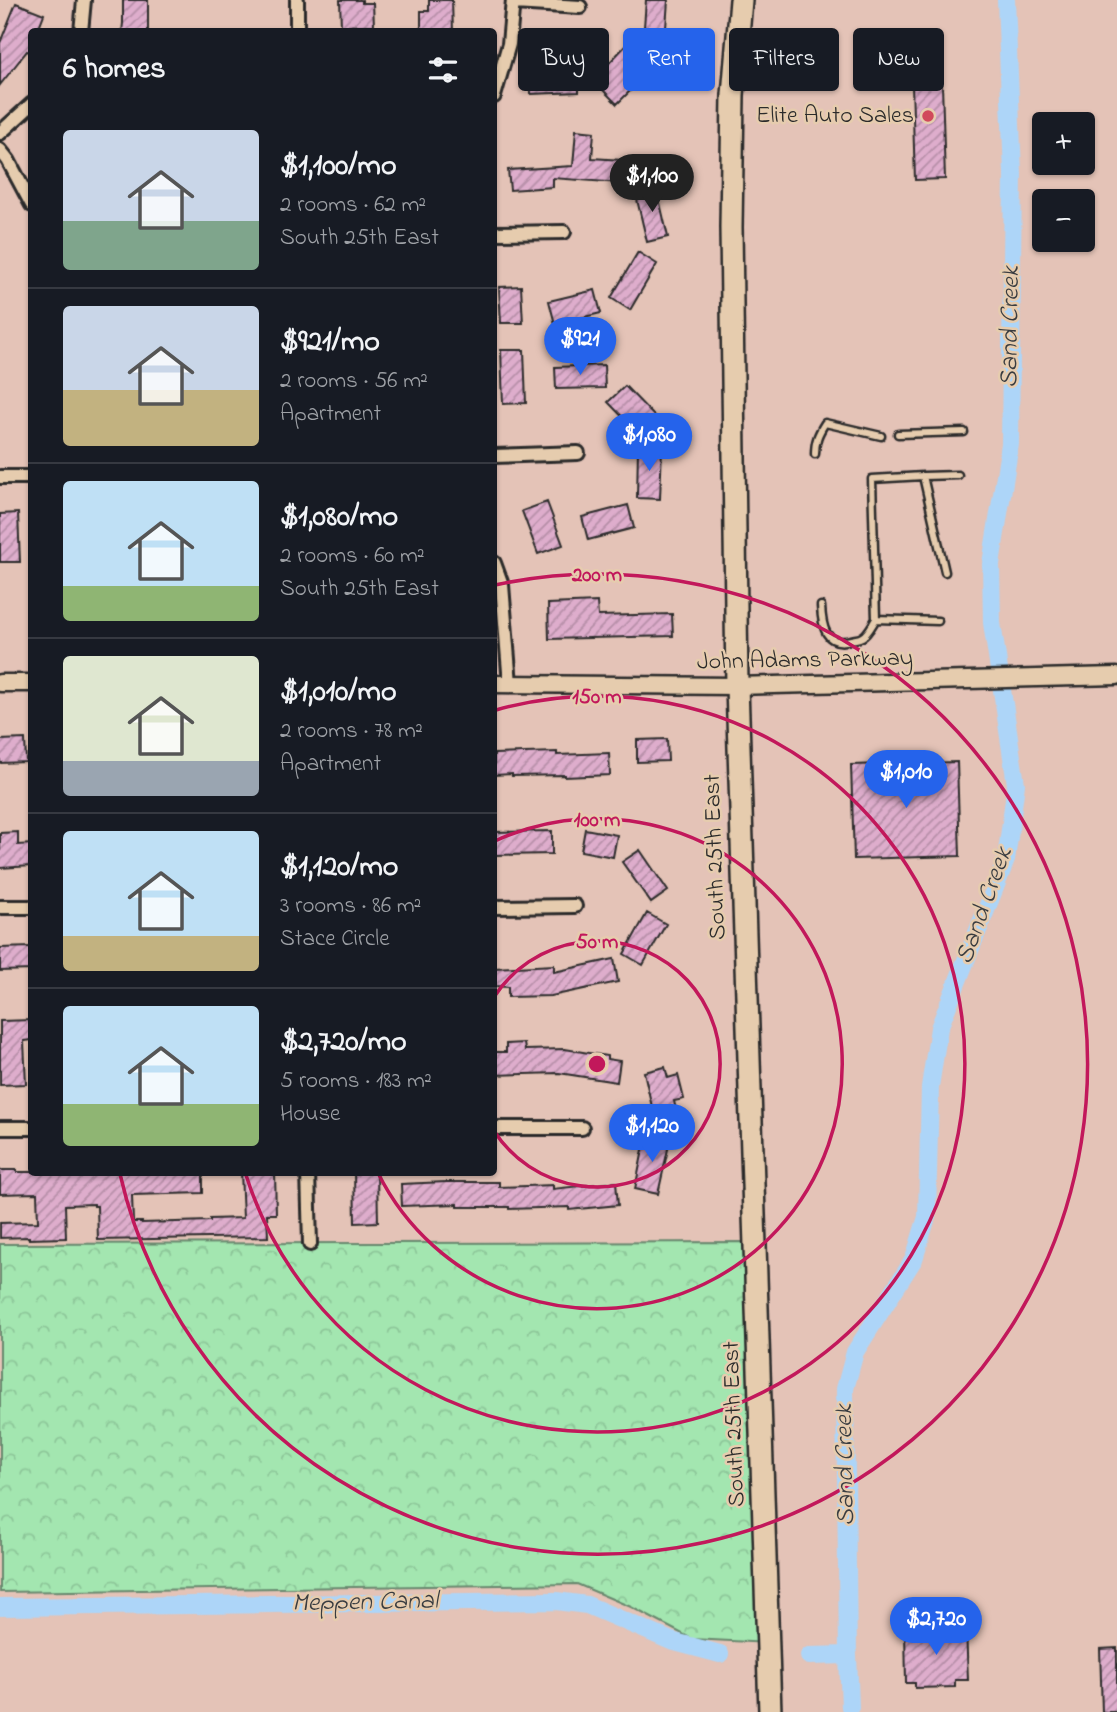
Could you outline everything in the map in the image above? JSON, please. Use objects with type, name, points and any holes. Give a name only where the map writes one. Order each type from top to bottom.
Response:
[{"type":"main road","name":"South 25th East","points":[[741,0],[733,94],[731,227],[737,686],[770,1712]]},
{"type":"street","points":[[81,28],[84,0]]},
{"type":"street","points":[[297,0],[297,28]]},
{"type":"street","points":[[497,86],[509,44],[514,2],[580,7]]},
{"type":"street","points":[[0,133],[28,108]]},
{"type":"street","points":[[0,150],[28,198]]},
{"type":"street","points":[[497,233],[564,232]]},
{"type":"street","points":[[497,456],[578,453]]},
{"type":"street","points":[[0,477],[28,477]]},
{"type":"street","points":[[497,571],[502,584],[502,684]]},
{"type":"street","name":"John Adams Parkway","points":[[502,684],[737,686],[1117,676]]},
{"type":"street","points":[[0,683],[28,683]]},
{"type":"street","points":[[497,907],[575,906]]},
{"type":"street","points":[[0,907],[28,907]]},
{"type":"street","points":[[0,1128],[28,1128]]},
{"type":"street","points":[[497,1128],[582,1128]]},
{"type":"street","points":[[308,1176],[310,1244]]},
{"type":"lane","points":[[816,454],[815,442],[825,423],[880,436]]},
{"type":"lane","points":[[898,434],[964,432]]},
{"type":"lane","points":[[821,606],[825,632],[834,640],[846,642],[863,637],[876,620],[872,480],[958,475]]},
{"type":"lane","points":[[923,476],[945,572]]},
{"type":"lane","points":[[876,620],[938,621]]},
{"type":"green space","points":[[755,1242],[769,1643],[692,1639],[631,1607],[577,1584],[0,1592],[0,1244]]},
{"type":"building","points":[[123,0],[148,0],[148,28],[122,28]]},
{"type":"building","points":[[340,0],[373,3],[374,25],[341,26]]},
{"type":"building","points":[[429,0],[452,0],[453,28],[421,28],[421,11],[429,11]]},
{"type":"building","points":[[646,0],[668,0],[666,28],[644,28]]},
{"type":"building","points":[[16,3],[44,14],[39,28],[28,28],[28,51],[0,85],[0,43]]},
{"type":"building","points":[[623,48],[623,91],[630,91],[617,104],[604,91],[609,91],[609,63]]},
{"type":"building","points":[[531,91],[579,91],[579,92],[531,94]]},
{"type":"building","name":"Elite Auto Sales","points":[[912,91],[942,91],[945,179],[915,180]]},
{"type":"building","points":[[576,130],[594,132],[592,158],[622,160],[620,183],[553,178],[553,187],[510,190],[508,170],[573,166]]},
{"type":"building","points":[[656,186],[668,237],[647,242],[635,191]]},
{"type":"building","points":[[638,252],[657,264],[630,310],[611,298]]},
{"type":"building","points":[[521,286],[523,323],[501,323],[499,287]]},
{"type":"building","points":[[595,290],[601,313],[555,324],[549,301]]},
{"type":"building","points":[[501,350],[524,350],[526,403],[503,404]]},
{"type":"building","points":[[604,365],[605,388],[556,389],[555,367]]},
{"type":"building","points":[[625,386],[659,421],[642,437],[608,402]]},
{"type":"building","points":[[638,448],[662,448],[660,499],[637,498]]},
{"type":"building","points":[[547,502],[563,545],[538,554],[522,511]]},
{"type":"building","points":[[628,505],[634,528],[588,540],[582,517]]},
{"type":"building","points":[[18,513],[20,562],[0,562],[0,514]]},
{"type":"building","points":[[597,602],[598,616],[672,614],[673,636],[549,639],[548,604]]},
{"type":"building","points":[[25,739],[26,762],[0,763],[0,740]]},
{"type":"building","points":[[667,739],[668,761],[637,762],[637,740]]},
{"type":"building","points":[[609,753],[610,775],[497,775],[497,754]]},
{"type":"building","points":[[957,762],[960,856],[854,859],[851,765]]},
{"type":"building","points":[[585,829],[617,835],[613,857],[581,851]]},
{"type":"building","points":[[552,831],[552,854],[497,855],[497,832]]},
{"type":"building","points":[[18,832],[18,845],[28,844],[28,866],[0,868],[0,833]]},
{"type":"building","points":[[640,850],[668,891],[651,903],[622,862]]},
{"type":"building","points":[[647,913],[666,924],[643,965],[624,954]]},
{"type":"building","points":[[28,947],[28,970],[0,971],[0,948]]},
{"type":"building","points":[[614,959],[618,982],[551,996],[508,997],[508,987],[497,986],[497,968],[554,965],[554,972]]},
{"type":"building","points":[[28,1020],[28,1040],[24,1041],[26,1084],[0,1085],[0,1021]]},
{"type":"building","points":[[524,1043],[525,1050],[565,1049],[607,1056],[607,1059],[620,1061],[617,1082],[559,1073],[497,1075],[497,1052],[506,1052],[506,1044]]},
{"type":"building","points":[[665,1067],[668,1078],[678,1075],[684,1099],[674,1101],[677,1115],[655,1120],[644,1072]]},
{"type":"building","points":[[646,1135],[670,1140],[658,1194],[635,1189]]},
{"type":"building","points":[[0,1170],[28,1172],[28,1176],[203,1176],[203,1193],[132,1195],[133,1222],[210,1221],[243,1218],[241,1176],[275,1176],[276,1214],[267,1214],[268,1237],[98,1240],[97,1206],[65,1205],[66,1238],[0,1238],[0,1223],[38,1222],[37,1193],[0,1194]]},
{"type":"building","points":[[354,1176],[377,1176],[378,1222],[355,1223]]},
{"type":"building","points":[[499,1182],[499,1187],[553,1185],[553,1189],[616,1182],[618,1205],[569,1210],[569,1207],[457,1207],[457,1204],[402,1206],[401,1184]]},
{"type":"building","points":[[966,1628],[968,1680],[955,1680],[955,1687],[915,1688],[915,1683],[906,1683],[905,1629]]},
{"type":"building","points":[[1117,1648],[1117,1712],[1102,1712],[1100,1649]]},
{"type":"waterway","name":"Sand Creek","points":[[850,1707],[845,1389],[855,1352],[914,1259],[927,1217],[930,1087],[939,1028],[1006,860],[1016,784],[992,623],[991,564],[1010,444],[1013,174],[1006,0]]},
{"type":"waterway","name":"Meppen Canal","points":[[0,1607],[556,1601],[587,1605],[671,1641],[720,1654]]},
{"type":"waterway","points":[[809,1656],[848,1655]]},
{"type":"place","name":"Elite Auto Sales","points":[[928,116]]}]
